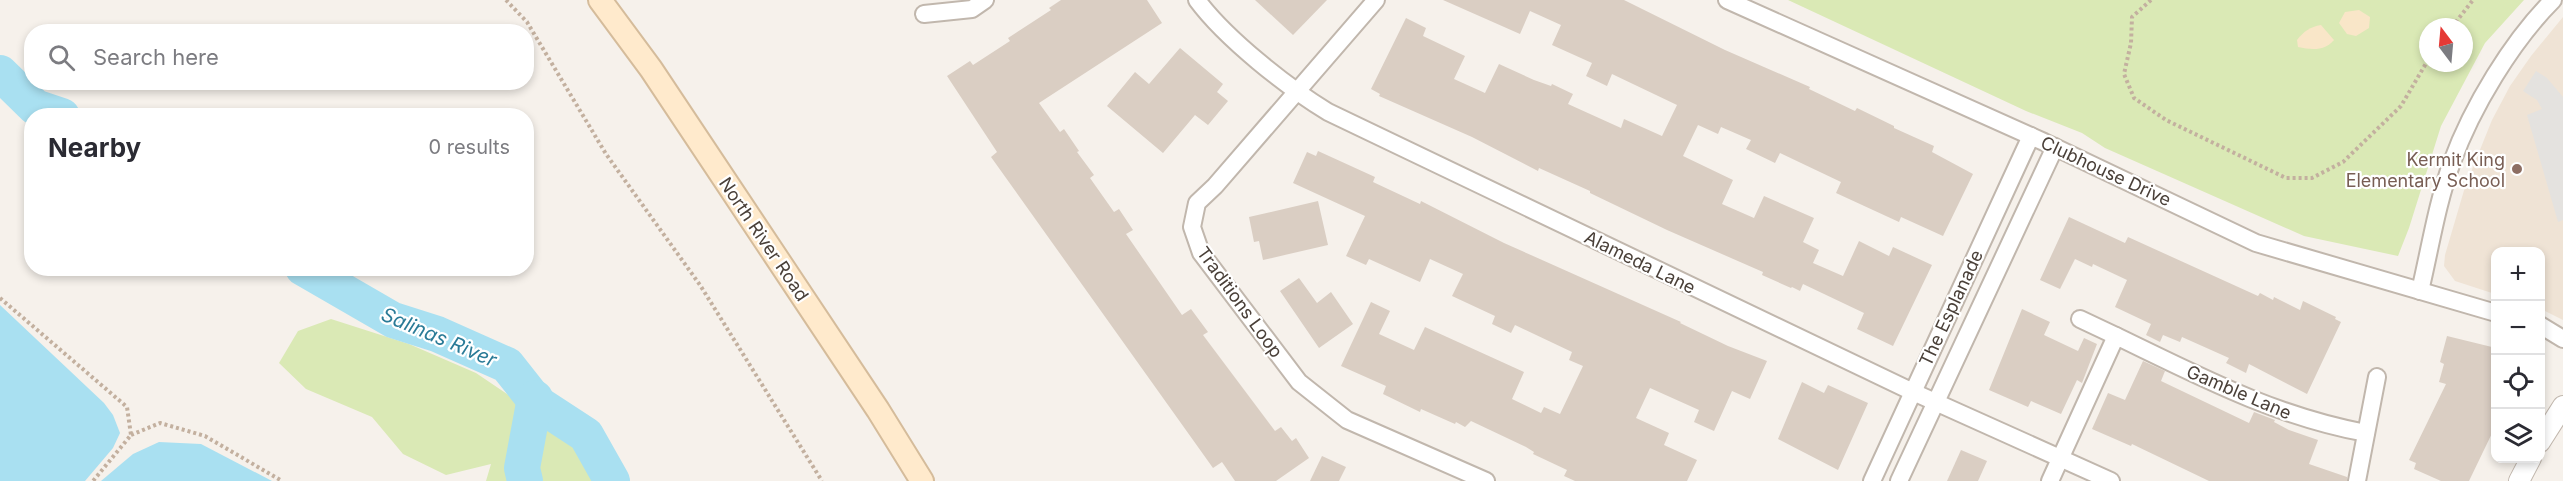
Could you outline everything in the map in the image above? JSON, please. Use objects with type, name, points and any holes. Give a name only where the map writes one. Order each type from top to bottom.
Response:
[{"type":"main road","name":"North River Road","points":[[600,0],[651,69],[879,410],[922,481]]},
{"type":"street","points":[[924,14],[972,9],[985,0]]},
{"type":"street","name":"Alameda Lane","points":[[1197,0],[1239,43],[1296,93],[1328,112],[1913,392],[2111,481]]},
{"type":"street","name":"Traditions Loop","points":[[1376,0],[1197,203],[1192,227],[1201,253],[1299,381],[1347,420],[1486,481]]},
{"type":"street","name":"Clubhouse Drive","points":[[1727,0],[2055,147],[2256,243],[2491,312]]},
{"type":"street","points":[[2420,291],[2452,163],[2472,115],[2520,38],[2553,0]]},
{"type":"street","name":"The Esplanade","points":[[1872,481],[2031,136]]},
{"type":"street","name":"The Esplanade","points":[[1899,481],[2055,147]]},
{"type":"street","points":[[1997,207],[2023,219]]},
{"type":"street","name":"Gamble Lane","points":[[2080,319],[2226,389],[2276,410],[2332,427],[2366,434]]},
{"type":"street","points":[[2545,328],[2563,339]]},
{"type":"street","points":[[2050,481],[2116,336]]},
{"type":"street","points":[[2357,481],[2377,377]]},
{"type":"street","points":[[2545,435],[2563,406]]},
{"type":"street","points":[[2519,481],[2529,463]]},
{"type":"path","points":[[506,0],[528,24]]},
{"type":"path","points":[[2151,0],[2132,17],[2131,43],[2124,74],[2134,98],[2166,120],[2286,178],[2312,178],[2343,162],[2401,106],[2421,72]]},
{"type":"path","points":[[2459,18],[2473,0]]},
{"type":"path","points":[[534,34],[606,154],[700,285],[822,481]]},
{"type":"path","points":[[0,298],[127,406],[131,435]]},
{"type":"path","points":[[93,481],[131,435],[160,423],[205,436],[282,481]]},
{"type":"shaded area","name":"Kermit King Elementary School","points":[[2563,17],[2563,320],[2545,311],[2545,247],[2491,247],[2491,293],[2455,281],[2444,266],[2445,255],[2465,187],[2492,120],[2510,86]]},
{"type":"shaded area","points":[[2536,71],[2547,78],[2563,97],[2563,220],[2558,222],[2527,115],[2542,109],[2537,100],[2523,91]]},
{"type":"green space","points":[[1788,0],[2524,0],[2485,43],[2473,66],[2473,18],[2419,18],[2419,72],[2470,72],[2441,126],[2398,256],[2304,236],[2105,148],[2082,133],[2026,111]]},
{"type":"green space","points":[[331,319],[409,344],[476,373],[580,443],[603,481],[486,481],[491,464],[446,475],[403,454],[372,417],[306,389],[279,363],[298,331]]},
{"type":"sand","points":[[2359,10],[2370,17],[2369,28],[2356,36],[2347,34],[2339,23],[2345,12]]},
{"type":"sand","points":[[2321,25],[2334,40],[2330,44],[2318,49],[2298,47],[2297,40],[2302,34],[2310,28]]},
{"type":"water","points":[[0,305],[104,403],[113,415],[120,433],[113,448],[85,481],[0,481]]},
{"type":"water","points":[[159,442],[201,444],[272,481],[101,481],[133,454]]},
{"type":"building","points":[[1061,0],[1147,0],[1162,23],[1039,103],[1060,132],[1064,129],[1094,175],[1090,178],[1114,212],[1119,209],[1133,230],[1126,234],[1182,315],[1191,309],[1208,332],[1203,335],[1275,431],[1281,427],[1292,441],[1296,438],[1309,458],[1276,481],[1235,481],[1222,462],[1213,468],[991,157],[997,152],[947,76],[970,61],[973,65],[1010,41],[1008,38],[1051,10],[1049,8]]},
{"type":"building","points":[[1255,0],[1327,0],[1293,35]]},
{"type":"building","points":[[1443,0],[1624,0],[1725,50],[1810,87],[1809,89],[1855,111],[1857,108],[1894,126],[1934,146],[1932,152],[1973,174],[1943,236],[1901,217],[1899,222],[1836,193],[1841,182],[1780,153],[1775,163],[1746,149],[1751,140],[1721,127],[1718,134],[1698,125],[1683,156],[1733,180],[1722,204],[1754,218],[1764,196],[1814,218],[1803,242],[1819,250],[1813,263],[1843,276],[1859,241],[1889,256],[1893,247],[1932,265],[1893,346],[1857,329],[1864,313],[1803,284],[1800,291],[1791,288],[1762,275],[1763,272],[1667,230],[1590,191],[1539,168],[1538,171],[1472,137],[1379,96],[1380,94],[1371,89],[1406,18],[1426,28],[1423,36],[1465,56],[1454,79],[1485,93],[1499,64],[1573,94],[1568,104],[1621,128],[1624,119],[1662,136],[1677,105],[1612,74],[1607,86],[1586,76],[1592,63],[1552,45],[1561,25],[1530,11],[1520,34]]},
{"type":"building","points":[[1180,48],[1223,84],[1217,92],[1228,101],[1208,125],[1195,115],[1163,153],[1107,106],[1135,72],[1149,84]]},
{"type":"building","points":[[1318,151],[1375,177],[1373,182],[1420,204],[1421,201],[1504,243],[1681,322],[1728,346],[1767,361],[1750,399],[1732,391],[1714,431],[1694,422],[1699,410],[1650,388],[1636,418],[1669,433],[1664,445],[1697,460],[1687,481],[1575,481],[1564,476],[1567,470],[1533,454],[1534,452],[1526,447],[1471,421],[1465,427],[1456,422],[1455,424],[1421,409],[1420,412],[1383,394],[1386,386],[1341,366],[1371,302],[1390,311],[1379,334],[1414,350],[1425,327],[1524,372],[1512,399],[1541,413],[1544,407],[1560,414],[1583,366],[1569,360],[1572,352],[1515,325],[1511,333],[1492,324],[1495,316],[1452,296],[1463,274],[1430,259],[1420,282],[1369,259],[1366,265],[1346,256],[1365,216],[1293,183],[1307,152],[1316,156]]},
{"type":"building","points":[[1318,201],[1328,245],[1263,260],[1259,241],[1254,242],[1249,217]]},
{"type":"building","points":[[2069,217],[2125,243],[2128,237],[2258,296],[2260,293],[2273,300],[2274,297],[2300,310],[2303,301],[2336,317],[2335,319],[2341,322],[2307,394],[2249,364],[2246,373],[2226,363],[2229,358],[2182,337],[2180,342],[2163,335],[2160,342],[2146,335],[2151,324],[2115,307],[2127,280],[2093,264],[2092,267],[2075,259],[2060,289],[2040,280]]},
{"type":"building","points":[[1299,278],[1317,303],[1331,292],[1353,324],[1319,348],[1280,291]]},
{"type":"building","points":[[2022,309],[2050,322],[2044,335],[2078,351],[2084,338],[2097,344],[2082,383],[2077,380],[2061,414],[2031,401],[2028,407],[1989,390]]},
{"type":"building","points":[[2447,336],[2491,347],[2491,435],[2469,481],[2441,481],[2414,469],[2416,463],[2409,460],[2446,384],[2439,382],[2444,364],[2440,362]]},
{"type":"building","points":[[2143,361],[2165,371],[2161,381],[2249,423],[2254,412],[2275,420],[2274,422],[2289,430],[2318,440],[2309,464],[2347,477],[2347,481],[2209,481],[2132,444],[2131,446],[2092,429],[2108,393],[2125,400]]},
{"type":"building","points":[[1802,382],[1824,393],[1828,385],[1868,403],[1838,470],[1778,439]]},
{"type":"building","points":[[1961,450],[1987,461],[1978,481],[1947,481]]},
{"type":"building","points":[[1322,456],[1346,467],[1339,481],[1310,481]]},
{"type":"waterway","name":"Salinas River","points":[[0,73],[38,108]]},
{"type":"waterway","name":"Salinas River","points":[[317,276],[393,320],[437,334],[507,365],[537,403],[586,435],[612,481]]},
{"type":"waterway","name":"Salinas River","points":[[525,481],[522,468],[535,398]]},
{"type":"place","name":"Kermit King Elementary School","points":[[2517,169]]}]
